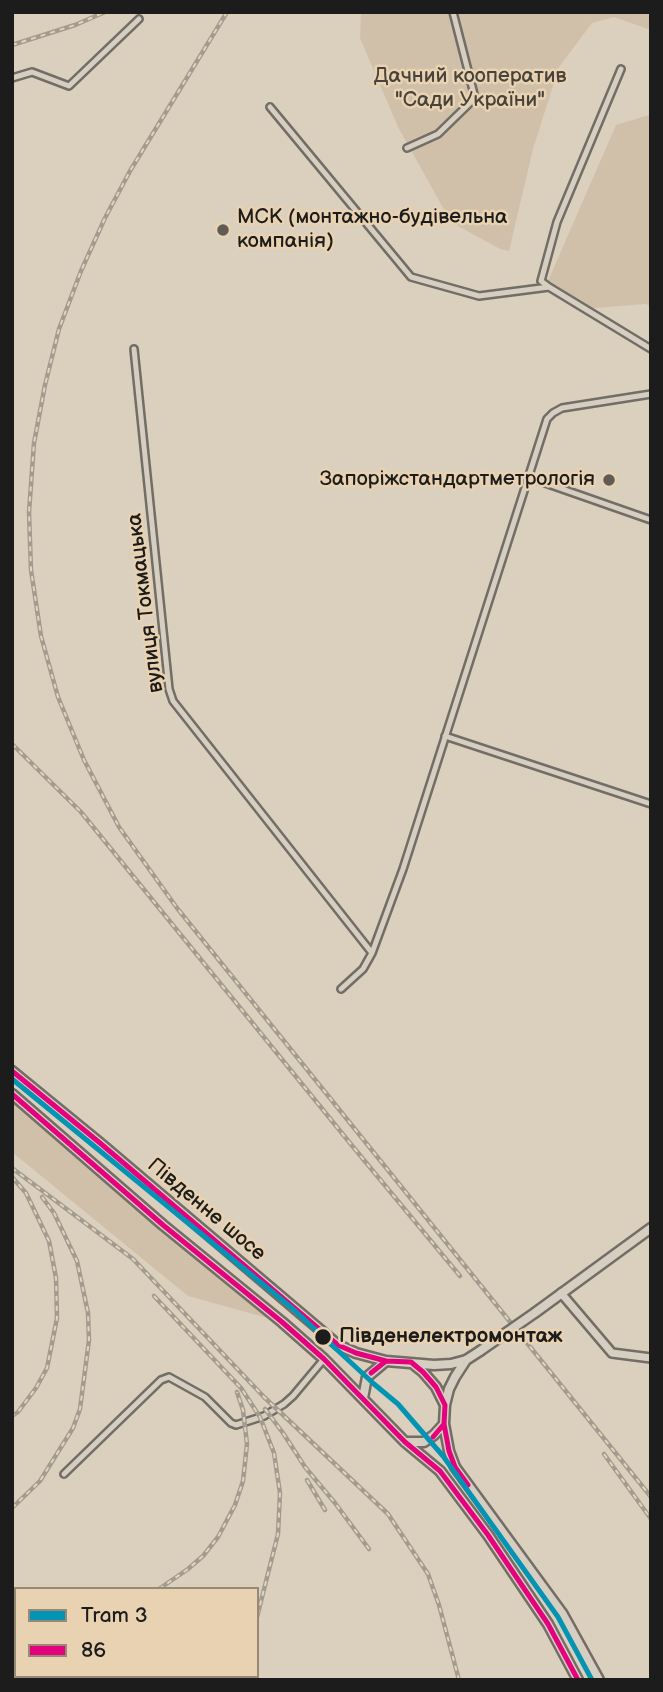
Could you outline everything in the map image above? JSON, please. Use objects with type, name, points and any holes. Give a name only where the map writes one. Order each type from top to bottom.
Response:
[{"type":"main road","name":"Південне шосе","points":[[12,1071],[338,1345],[386,1361]]},
{"type":"main road","name":"Південне шосе","points":[[12,1094],[163,1225],[282,1322],[363,1398]]},
{"type":"main road","points":[[579,1680],[548,1624],[488,1535],[439,1471],[405,1442],[363,1398],[367,1377],[386,1361],[434,1366],[466,1360],[651,1228]]},
{"type":"main road","points":[[466,1360],[449,1389],[445,1405],[444,1424],[455,1466],[562,1612],[599,1680]]},
{"type":"main road","points":[[411,1362],[436,1387],[445,1405]]},
{"type":"main road","points":[[405,1442],[424,1442],[435,1435],[444,1424]]},
{"type":"street","points":[[407,148],[438,134],[475,99],[453,12]]},
{"type":"street","points":[[12,78],[32,72],[69,86],[139,19]]},
{"type":"street","points":[[621,69],[557,222],[541,281],[651,349]]},
{"type":"street","points":[[270,107],[411,277],[479,296],[549,287]]},
{"type":"street","name":"вулиця Токмацька","points":[[134,349],[169,689],[173,701],[372,953]]},
{"type":"street","points":[[341,989],[363,969],[372,953],[403,869],[547,419],[562,408],[651,394]]},
{"type":"street","points":[[528,477],[651,520]]},
{"type":"street","points":[[445,736],[651,804]]},
{"type":"street","points":[[561,1293],[612,1353],[651,1358]]},
{"type":"street","points":[[64,1474],[161,1380],[169,1377],[205,1397],[236,1425],[264,1416],[284,1404],[324,1359]]},
{"type":"green space","name":"Дачний кооператив \"Сади України\"","points":[[361,12],[651,12],[651,30],[614,17],[592,23],[559,67],[533,149],[509,251],[500,249],[451,222],[398,127],[360,38]]},
{"type":"green space","points":[[651,110],[651,306],[645,304],[584,309],[548,281],[616,125],[649,115]]},
{"type":"green space","points":[[12,1094],[282,1322],[188,1296],[12,1152]]},
{"type":"railway","points":[[12,45],[75,25],[105,12]]},
{"type":"railway","points":[[227,12],[130,171],[105,218],[59,329],[45,385],[34,443],[29,512],[31,570],[41,636],[58,697],[84,760],[119,827],[177,908],[651,1497]]},
{"type":"railway","points":[[12,744],[81,812],[460,1276]]},
{"type":"railway","points":[[12,1168],[133,1259],[264,1397],[388,1514],[428,1574],[459,1680]]},
{"type":"railway","points":[[12,1177],[26,1193],[49,1241],[56,1278],[57,1318],[47,1368],[36,1388],[12,1416]]},
{"type":"railway","points":[[12,1508],[40,1481],[73,1428],[80,1409],[89,1340],[88,1313],[77,1261],[54,1213],[42,1197]]},
{"type":"railway","points":[[154,1296],[241,1388],[260,1417],[274,1453],[280,1493],[278,1534],[259,1609]]},
{"type":"railway","points":[[162,1587],[203,1556],[218,1537],[235,1505],[243,1481],[247,1444],[243,1410],[237,1392]]},
{"type":"railway","points":[[265,1409],[305,1467],[369,1549]]},
{"type":"railway","points":[[604,1454],[651,1519]]},
{"type":"railway","points":[[307,1480],[325,1510]]},
{"type":"tram line","name":"3","points":[[12,1079],[292,1308],[398,1404],[443,1456],[558,1617],[592,1680]]},
{"type":"transit line","name":"86","points":[[12,1071],[338,1345],[386,1361]]},
{"type":"transit line","name":"86","points":[[12,1094],[163,1225],[282,1322],[324,1359],[405,1442],[440,1471],[488,1535],[548,1624],[578,1680]]},
{"type":"transit line","name":"86","points":[[371,1373],[386,1361],[411,1362],[423,1372],[436,1387],[445,1405],[444,1424],[433,1437]]},
{"type":"transit line","name":"86","points":[[444,1424],[455,1467],[468,1485]]},
{"type":"place","name":"МСК (монтажно-будівельна компанія)","points":[[223,230]]},
{"type":"place","name":"Запоріжстандартметрологія","points":[[609,480]]},
{"type":"place","name":"Південелектромонтаж","points":[[323,1337]]}]
